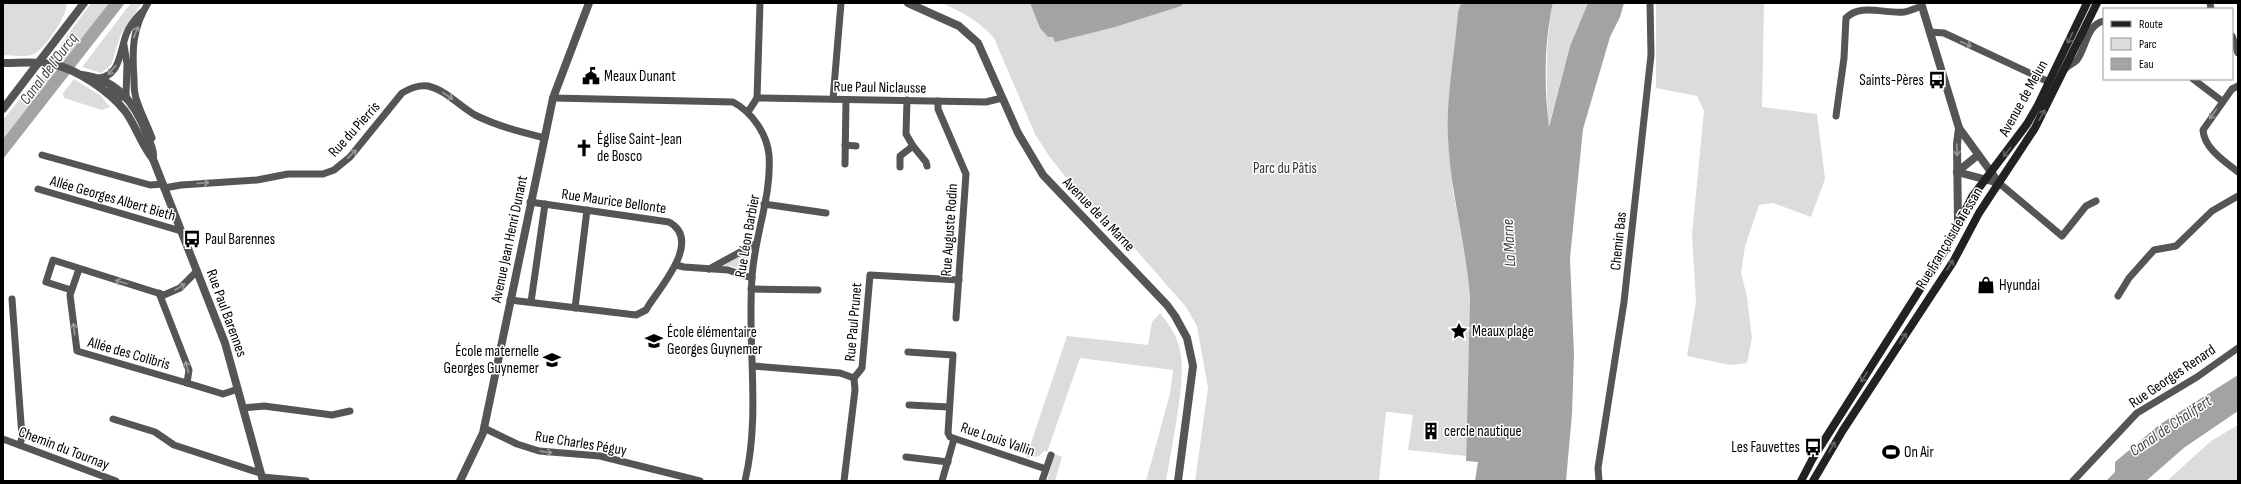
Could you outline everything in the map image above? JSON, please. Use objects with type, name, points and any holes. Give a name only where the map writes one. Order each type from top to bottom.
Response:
[{"type":"main road","name":"Avenue de Melun","points":[[1802,481],[1813,458],[1945,250],[1983,180],[1992,171],[2016,140],[2038,105],[2087,3]]},
{"type":"main road","name":"Rue François de Tessan","points":[[1813,481],[1843,430],[1949,268],[1979,213],[2035,128],[2097,3]]},
{"type":"street","points":[[97,78],[108,76],[114,70],[134,20],[148,3]]},
{"type":"street","name":"Avenue Jean Henri Dunant","points":[[460,481],[484,428],[530,202],[553,98],[589,3]]},
{"type":"street","points":[[553,98],[733,102],[748,112],[757,98],[760,3]]},
{"type":"street","points":[[833,99],[841,3]]},
{"type":"street","name":"Avenue de la Marne","points":[[908,3],[959,26],[970,34],[983,51],[1002,98],[1024,144],[1043,175],[1167,305],[1182,327],[1192,356],[1193,376],[1178,481]]},
{"type":"street","name":"Chemin Bas","points":[[1599,481],[1598,468],[1627,279],[1651,55],[1650,3]]},
{"type":"street","points":[[3,109],[39,63],[81,5]]},
{"type":"street","points":[[1836,116],[1844,58],[1846,18],[1851,12],[1861,10],[1904,12],[1921,5],[1959,128],[1978,156],[1992,171],[1999,183],[2062,236],[2086,206],[2096,201]]},
{"type":"street","name":"Rue Paul Barennes","points":[[142,12],[132,46],[134,90],[147,123],[154,149],[153,158]]},
{"type":"street","points":[[2066,68],[2076,61],[2090,32],[2096,25],[2103,22]]},
{"type":"street","points":[[1930,32],[1944,33],[2049,82]]},
{"type":"street","points":[[2233,39],[2238,53]]},
{"type":"street","points":[[124,43],[127,64],[126,96]]},
{"type":"street","points":[[3,63],[39,63],[56,65],[97,78],[126,96],[134,107],[154,149]]},
{"type":"street","name":"Rue Paul Barennes","points":[[81,74],[119,105],[132,122],[146,150],[153,158],[225,342],[262,477]]},
{"type":"street","points":[[2194,80],[2222,101]]},
{"type":"street","name":"Rue du Pierris","points":[[42,155],[150,185],[164,186],[257,180],[288,174],[323,174],[334,170],[350,157],[402,93],[412,87],[421,86],[438,90],[466,110],[484,119],[545,138]]},
{"type":"street","points":[[2238,86],[2232,89],[2203,127],[2203,138],[2216,153],[2238,172]]},
{"type":"street","name":"Rue Paul Barennes","points":[[101,89],[109,90],[119,98],[126,96]]},
{"type":"street","points":[[119,105],[126,96],[134,90]]},
{"type":"street","name":"Rue Paul Niclausse","points":[[757,98],[986,102],[1002,98]]},
{"type":"street","points":[[845,164],[846,100]]},
{"type":"street","points":[[907,100],[906,134],[913,146],[926,162],[927,166]]},
{"type":"street","name":"Rue Auguste Rodin","points":[[938,101],[938,109],[966,174],[956,318]]},
{"type":"street","name":"Rue Léon Barbier","points":[[745,481],[753,434],[751,290],[755,244],[768,188],[769,154],[763,135],[748,112]]},
{"type":"street","points":[[1958,224],[1957,172],[1959,128]]},
{"type":"street","points":[[845,145],[856,146]]},
{"type":"street","points":[[900,166],[900,156],[913,146]]},
{"type":"street","points":[[1957,172],[1978,156]]},
{"type":"street","points":[[1957,172],[1999,183]]},
{"type":"street","name":"Allée Georges Albert Bieth","points":[[38,189],[181,231]]},
{"type":"street","points":[[2118,296],[2129,278],[2154,250],[2176,246],[2212,211],[2238,196]]},
{"type":"street","name":"Rue Maurice Bellonte","points":[[510,300],[631,316],[641,313],[649,306],[676,265],[680,254],[682,235],[675,225],[663,220],[530,202]]},
{"type":"street","points":[[531,302],[545,204]]},
{"type":"street","points":[[764,204],[826,213]]},
{"type":"street","points":[[575,308],[587,210]]},
{"type":"street","points":[[708,269],[755,244]]},
{"type":"street","points":[[71,290],[46,282],[53,260],[164,295],[180,288],[197,272]]},
{"type":"street","points":[[676,265],[728,270],[752,278]]},
{"type":"street","name":"Allée des Colibris","points":[[80,269],[70,295],[77,351],[223,394],[238,389]]},
{"type":"street","name":"Rue Paul Prunet","points":[[844,481],[855,390],[854,378],[862,368],[870,275],[959,280]]},
{"type":"street","points":[[751,290],[818,290]]},
{"type":"street","name":"Allée des Colibris","points":[[159,293],[189,370],[187,383]]},
{"type":"street","points":[[12,299],[22,437],[20,445]]},
{"type":"street","name":"Rue Georges Renard","points":[[2073,481],[2137,413],[2197,377],[2238,348]]},
{"type":"street","name":"Rue Louis Vallin","points":[[908,352],[952,355],[948,433],[954,439],[1046,469]]},
{"type":"street","points":[[753,366],[840,373],[854,378]]},
{"type":"street","points":[[909,405],[949,407]]},
{"type":"street","points":[[243,408],[264,406],[332,415],[350,411]]},
{"type":"street","points":[[113,419],[155,432],[174,445],[262,477],[306,481]]},
{"type":"street","name":"Rue Charles Péguy","points":[[484,428],[533,450],[605,457],[700,481]]},
{"type":"street","points":[[942,481],[954,439]]},
{"type":"street","name":"Chemin du Tournay","points":[[5,442],[20,445],[116,481]]},
{"type":"street","name":"Rue Louis Vallin","points":[[1042,481],[1051,455]]},
{"type":"street","points":[[906,457],[948,462]]},
{"type":"green space","points":[[3,3],[66,3],[66,8],[60,22],[50,38],[44,46],[34,54],[27,56],[3,55]]},
{"type":"green space","points":[[91,3],[109,3],[65,60],[59,52],[61,44]]},
{"type":"green space","points":[[131,3],[142,3],[121,34],[111,65],[101,73],[82,67]]},
{"type":"green space","name":"Parc du Pâtis","points":[[942,3],[1461,3],[1458,13],[1448,137],[1453,191],[1468,272],[1470,297],[1466,456],[1408,450],[1413,415],[1386,412],[1379,481],[1195,481],[1208,388],[1197,326],[1186,307],[1123,235],[1075,189],[1049,156],[1035,134],[994,38],[970,18]]},
{"type":"green space","points":[[1553,3],[1588,3],[1570,46],[1548,129],[1547,50]]},
{"type":"green space","points":[[1656,3],[1764,3],[1762,107],[1817,114],[1825,179],[1811,217],[1773,203],[1759,205],[1745,246],[1741,273],[1747,297],[1752,338],[1747,363],[1730,365],[1687,356],[1696,302],[1692,234],[1704,111],[1697,96],[1656,88]]},
{"type":"green space","points":[[47,72],[55,73],[3,139],[3,120],[36,79]]},
{"type":"green space","points":[[74,79],[101,96],[110,107],[102,110],[64,98],[63,93]]},
{"type":"green space","points":[[745,253],[749,257],[748,271],[731,266],[721,266]]},
{"type":"green space","points":[[1160,313],[1175,335],[1180,350],[1182,363],[1180,396],[1166,481],[1146,481],[1170,394],[1173,370],[1080,358],[1047,452],[1044,451],[1039,456],[1026,458],[1067,336],[1148,345],[1152,322]]},
{"type":"green space","points":[[2238,425],[2238,481],[2167,481],[2211,441]]},
{"type":"green space","points":[[1055,454],[1062,457],[1055,481],[1047,481]]},
{"type":"water","points":[[109,3],[125,3],[3,159],[3,139]]},
{"type":"water","points":[[1030,3],[1184,3],[1181,6],[1115,27],[1055,42],[1053,37],[1048,37],[1040,28]]},
{"type":"water","name":"La Marne","points":[[1461,3],[1553,3],[1546,49],[1546,97],[1549,127],[1570,46],[1588,3],[1624,3],[1620,17],[1610,37],[1583,129],[1570,258],[1574,354],[1572,414],[1566,481],[1475,481],[1478,462],[1466,461],[1470,297],[1449,157],[1448,137],[1449,91],[1458,12]]},
{"type":"water","name":"Canal de Chalifert","points":[[2238,375],[2238,411],[2185,447],[2146,481],[2106,481],[2115,472],[2115,462],[2159,425]]},
{"type":"place","name":"Meaux Dunant","points":[[591,76]]},
{"type":"place","name":"Saints-Pères","points":[[1937,80]]},
{"type":"place","name":"Église Saint-Jean de Bosco","points":[[584,148]]},
{"type":"place","name":"Paul Barennes","points":[[192,239]]},
{"type":"place","name":"Hyundai","points":[[1986,285]]},
{"type":"place","name":"Meaux plage","points":[[1459,331]]},
{"type":"place","name":"École élémentaire Georges Guynemer","points":[[654,341]]},
{"type":"place","name":"École maternelle Georges Guynemer","points":[[552,360]]},
{"type":"place","name":"cercle nautique","points":[[1431,431]]},
{"type":"place","name":"Les Fauvettes","points":[[1813,447]]},
{"type":"place","name":"On Air","points":[[1891,452]]},
{"type":"water label","name":"Canal de l'Ourcq","points":[[48,68]]}]
